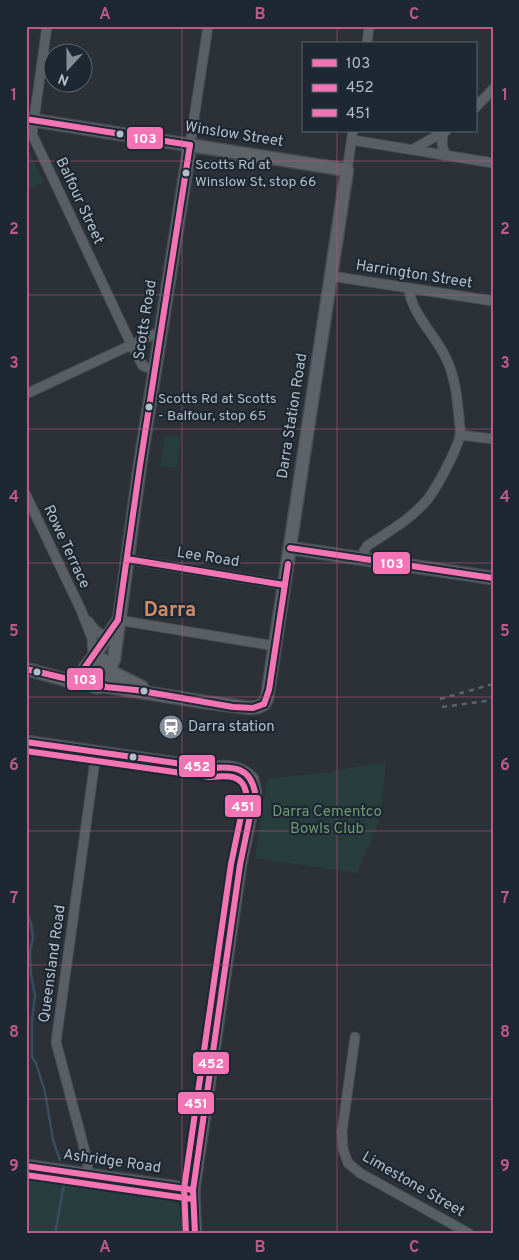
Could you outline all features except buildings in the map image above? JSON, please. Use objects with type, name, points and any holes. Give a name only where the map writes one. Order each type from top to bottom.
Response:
[{"type":"street","name":"Balfour Street","points":[[47,26],[30,119],[32,134],[131,344],[143,366],[155,370]]},
{"type":"street","name":"Scotts Road","points":[[89,668],[111,640],[118,620],[208,26]]},
{"type":"street","points":[[366,42],[369,26]]},
{"type":"street","points":[[476,107],[493,89]]},
{"type":"street","name":"Winslow Street","points":[[30,119],[348,170]]},
{"type":"street","points":[[413,149],[444,132]]},
{"type":"street","points":[[444,132],[442,144],[446,156]]},
{"type":"street","points":[[352,136],[446,156],[493,163]]},
{"type":"street","name":"Darra Station Road","points":[[155,694],[250,708],[264,704],[268,698],[352,136]]},
{"type":"street","name":"Harrington Street","points":[[331,276],[493,301]]},
{"type":"street","points":[[363,559],[367,546],[403,523],[428,500],[445,472],[460,435],[456,386],[446,358],[409,298],[409,288]]},
{"type":"street","points":[[26,394],[161,331]]},
{"type":"street","points":[[460,435],[493,440]]},
{"type":"street","name":"Rowe Terrace","points":[[26,495],[92,638],[89,668]]},
{"type":"street","points":[[290,548],[493,578]]},
{"type":"street","name":"Lee Road","points":[[127,559],[284,584]]},
{"type":"street","name":"Rowe Terrace","points":[[80,610],[95,630],[111,640]]},
{"type":"street","points":[[118,620],[275,646]]},
{"type":"street","name":"Scotts Road","points":[[111,640],[114,659],[112,669]]},
{"type":"street","points":[[26,669],[60,673],[89,668],[100,658],[112,669],[155,694]]},
{"type":"street","points":[[89,668],[96,687],[104,686],[155,694]]},
{"type":"street","points":[[104,686],[110,680],[112,669]]},
{"type":"street","points":[[26,742],[211,768],[224,767],[252,779],[254,784],[255,792],[240,866],[193,1190],[195,1234]]},
{"type":"street","name":"Queensland Road","points":[[87,1175],[88,1163],[56,1042],[96,753]]},
{"type":"street","name":"Limestone Street","points":[[355,1037],[342,1132],[343,1148],[348,1163],[360,1173],[470,1234]]},
{"type":"street","name":"Ashridge Road","points":[[27,1168],[193,1190]]},
{"type":"green space","points":[[26,145],[44,182],[26,190]]},
{"type":"green space","points":[[165,435],[181,437],[177,468],[160,466]]},
{"type":"green space","name":"Darra Cementco Bowls Club","points":[[386,763],[380,820],[357,873],[255,858],[267,779]]},
{"type":"green space","points":[[32,1179],[169,1195],[177,1198],[183,1234],[26,1234],[26,1185]]},
{"type":"waterway","points":[[26,911],[31,923],[33,938],[30,952],[35,996],[32,1019],[32,1057],[36,1063],[45,1092],[53,1140],[60,1160]]},
{"type":"waterway","points":[[55,1234],[64,1184]]},
{"type":"railway","points":[[440,699],[493,684]]},
{"type":"railway","points":[[442,707],[493,700]]},
{"type":"transit line","name":"103","points":[[26,119],[190,145]]},
{"type":"transit line","name":"103","points":[[190,145],[118,620],[85,667],[85,679],[90,684],[96,686],[136,690],[233,707],[253,708],[264,704]]},
{"type":"transit line","name":"103","points":[[290,548],[493,578]]},
{"type":"transit line","name":"103","points":[[127,559],[284,585]]},
{"type":"transit line","name":"103","points":[[264,704],[269,690],[288,564]]},
{"type":"transit line","name":"103","points":[[26,669],[104,686]]},
{"type":"transit line","name":"452","points":[[26,742],[211,768],[233,768],[245,773],[253,784],[255,792],[240,865],[193,1190],[195,1234]]},
{"type":"transit line","name":"451","points":[[26,751],[210,777],[232,777],[241,782],[246,792],[231,864],[184,1189],[186,1234]]},
{"type":"transit line","name":"452","points":[[26,1166],[193,1190]]},
{"type":"transit line","name":"451","points":[[26,1175],[192,1199]]},
{"type":"place","name":"Scotts Rd at Winslow St, stop 66","points":[[186,173]]},
{"type":"place","name":"Scotts Rd at Scotts - Balfour, stop 65","points":[[149,407]]},
{"type":"place","name":"Darra station","points":[[171,727]]},
{"type":"district","name":"Darra","points":[[170,611]]}]
